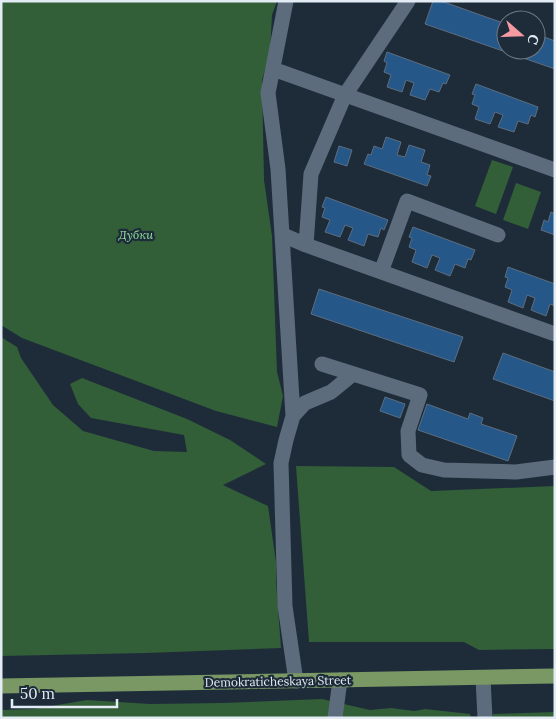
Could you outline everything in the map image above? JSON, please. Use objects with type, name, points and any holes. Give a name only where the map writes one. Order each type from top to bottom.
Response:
[{"type":"main road","name":"Demokraticheskaya Street","points":[[1,686],[555,676]]},
{"type":"lane","points":[[286,1],[268,93],[278,169],[293,416],[281,464],[285,606],[296,681]]},
{"type":"lane","points":[[306,245],[311,174],[345,95],[408,1]]},
{"type":"lane","points":[[273,69],[555,170]]},
{"type":"lane","points":[[382,272],[408,201],[498,235]]},
{"type":"lane","points":[[283,235],[306,245],[555,334]]},
{"type":"lane","points":[[322,364],[420,396],[408,431],[410,455],[422,464],[444,470],[516,472],[555,467]]},
{"type":"lane","points":[[293,416],[305,403],[331,392],[353,374]]},
{"type":"lane","points":[[483,678],[485,718]]},
{"type":"lane","points":[[335,718],[340,680]]},
{"type":"green space","name":"Дубки","points":[[1,1],[277,1],[272,15],[270,52],[262,80],[264,180],[272,236],[277,372],[283,396],[277,427],[216,411],[22,338],[1,325]]},
{"type":"green space","points":[[492,160],[513,167],[496,214],[475,206]]},
{"type":"green space","points":[[516,183],[541,192],[528,229],[503,220]]},
{"type":"green space","points":[[1,337],[17,347],[21,358],[53,405],[83,431],[154,451],[187,452],[184,435],[91,418],[78,404],[70,384],[82,378],[187,419],[230,440],[266,464],[223,485],[268,506],[276,562],[281,648],[1,656]]},
{"type":"green space","points":[[296,466],[394,467],[431,491],[555,486],[555,649],[479,650],[464,642],[309,642]]},
{"type":"green space","points":[[322,699],[370,710],[391,708],[414,711],[425,709],[470,714],[471,718],[1,718],[1,710],[34,709],[87,700],[150,704]]},
{"type":"green space","points":[[555,712],[555,718],[492,718],[493,714]]},
{"type":"building","points":[[433,1],[441,1],[496,20],[496,49],[425,24]]},
{"type":"building","points":[[546,38],[555,41],[555,69],[529,60],[546,60]]},
{"type":"building","points":[[387,52],[450,75],[446,84],[443,83],[439,92],[430,89],[425,100],[410,95],[414,83],[406,80],[402,92],[387,87],[391,75],[384,72],[387,63],[384,61]]},
{"type":"building","points":[[476,84],[538,107],[535,117],[531,115],[528,124],[518,121],[514,132],[498,127],[503,115],[495,112],[490,124],[475,119],[479,107],[472,104],[475,95],[472,94]]},
{"type":"building","points":[[386,137],[401,142],[397,155],[405,157],[409,145],[425,150],[421,162],[430,165],[427,175],[431,176],[427,186],[364,164],[368,154],[371,155],[374,146],[382,149]]},
{"type":"building","points":[[339,146],[352,150],[347,166],[334,162]]},
{"type":"building","points":[[326,197],[388,220],[384,230],[381,228],[378,237],[368,234],[364,246],[348,240],[353,228],[345,225],[340,237],[325,232],[330,220],[322,217],[325,208],[322,207]]},
{"type":"building","points":[[551,212],[555,214],[555,235],[541,230],[544,220],[548,222]]},
{"type":"building","points":[[413,227],[475,250],[471,260],[468,259],[465,268],[455,264],[450,276],[435,270],[440,258],[432,255],[427,268],[412,262],[416,250],[409,247],[412,238],[409,237]]},
{"type":"building","points":[[508,267],[555,284],[555,306],[550,304],[546,316],[531,310],[535,298],[527,295],[523,308],[508,302],[512,290],[505,287],[508,278],[505,277]]},
{"type":"building","points":[[319,289],[463,337],[454,362],[311,314]]},
{"type":"building","points":[[503,353],[555,372],[555,401],[493,379]]},
{"type":"building","points":[[385,397],[405,404],[400,418],[380,411]]},
{"type":"building","points":[[427,404],[468,419],[470,413],[483,418],[481,424],[517,436],[508,461],[418,430]]}]
